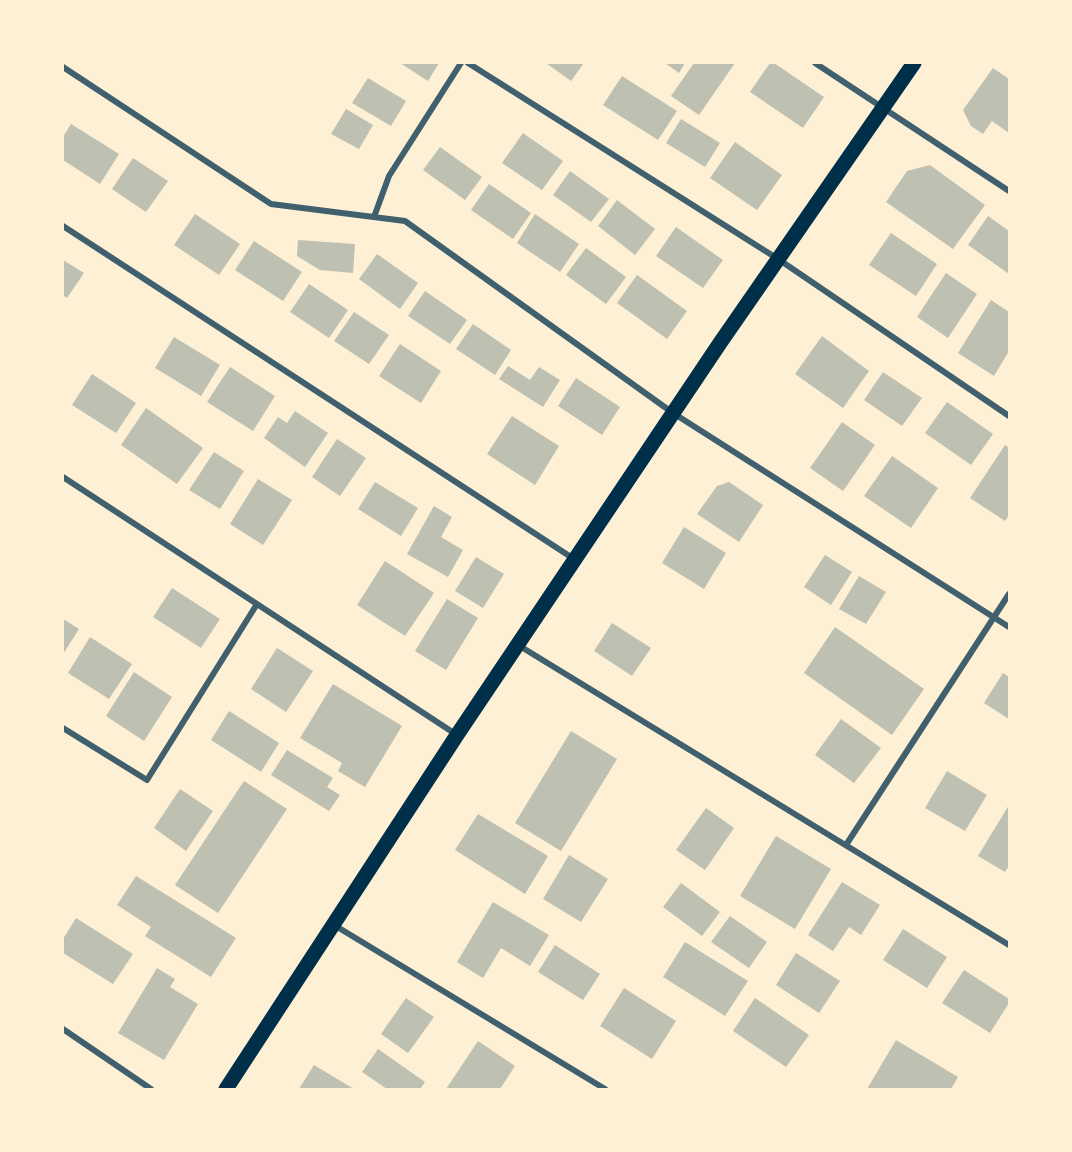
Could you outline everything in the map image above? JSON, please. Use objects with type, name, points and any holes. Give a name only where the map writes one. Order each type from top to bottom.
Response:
[{"type":"main road","points":[[229,1088],[457,735],[673,413],[914,63]]},
{"type":"street","points":[[374,217],[389,176],[461,63]]},
{"type":"street","points":[[468,63],[778,259],[1009,416]]},
{"type":"street","points":[[815,63],[1009,191]]},
{"type":"street","points":[[63,67],[272,204],[405,221],[673,413],[1009,627]]},
{"type":"street","points":[[63,226],[575,559]]},
{"type":"street","points":[[63,477],[457,735]]},
{"type":"street","points":[[846,845],[1009,594]]},
{"type":"street","points":[[63,728],[147,780],[257,604]]},
{"type":"street","points":[[518,645],[1009,945]]},
{"type":"street","points":[[333,924],[605,1089]]},
{"type":"street","points":[[63,1029],[151,1089]]},
{"type":"building","points":[[400,63],[439,63],[428,81]]},
{"type":"building","points":[[546,63],[584,63],[571,81]]},
{"type":"building","points":[[665,63],[685,63],[679,73]]},
{"type":"building","points":[[694,63],[735,63],[699,115],[671,96]]},
{"type":"building","points":[[770,63],[774,63],[824,97],[803,128],[750,92]]},
{"type":"building","points":[[993,68],[1009,79],[1009,133],[992,121],[983,134],[971,126],[963,110]]},
{"type":"building","points":[[622,76],[677,111],[658,140],[603,105]]},
{"type":"building","points":[[368,78],[406,101],[391,126],[352,103]]},
{"type":"building","points":[[346,109],[373,125],[359,149],[331,134]]},
{"type":"building","points":[[681,119],[720,143],[705,167],[666,143]]},
{"type":"building","points":[[71,124],[119,154],[100,184],[63,160],[63,137]]},
{"type":"building","points":[[523,133],[563,161],[542,190],[502,163]]},
{"type":"building","points":[[735,142],[782,175],[757,210],[710,178]]},
{"type":"building","points":[[440,147],[482,177],[465,200],[423,170]]},
{"type":"building","points":[[133,158],[168,181],[146,212],[112,189]]},
{"type":"building","points":[[930,165],[985,205],[953,249],[886,202],[907,171]]},
{"type":"building","points":[[570,171],[609,199],[591,222],[553,195]]},
{"type":"building","points":[[489,184],[531,213],[513,239],[471,210]]},
{"type":"building","points":[[617,200],[655,229],[635,255],[598,226]]},
{"type":"building","points":[[195,214],[240,244],[219,275],[174,245]]},
{"type":"building","points":[[535,214],[579,244],[560,272],[517,243]]},
{"type":"building","points":[[988,216],[1009,231],[1009,274],[968,245]]},
{"type":"building","points":[[676,227],[723,260],[703,288],[656,256]]},
{"type":"building","points":[[891,233],[937,264],[916,296],[869,265]]},
{"type":"building","points":[[298,240],[355,244],[353,273],[320,270],[297,256]]},
{"type":"building","points":[[254,241],[302,272],[283,301],[235,270]]},
{"type":"building","points":[[586,248],[626,277],[606,304],[566,275]]},
{"type":"building","points":[[377,254],[418,283],[400,309],[359,279]]},
{"type":"building","points":[[63,260],[84,273],[67,298],[63,295]]},
{"type":"building","points":[[946,273],[977,294],[948,338],[917,317]]},
{"type":"building","points":[[637,275],[687,311],[667,339],[617,303]]},
{"type":"building","points":[[309,284],[348,310],[329,338],[290,312]]},
{"type":"building","points":[[425,291],[467,320],[450,344],[408,316]]},
{"type":"building","points":[[991,300],[1009,312],[1009,351],[994,376],[958,353]]},
{"type":"building","points":[[354,312],[389,335],[369,364],[334,341]]},
{"type":"building","points":[[473,324],[511,350],[495,375],[456,349]]},
{"type":"building","points":[[822,336],[869,371],[843,408],[795,374]]},
{"type":"building","points":[[174,337],[220,365],[201,396],[155,368]]},
{"type":"building","points":[[400,344],[441,371],[421,403],[379,376]]},
{"type":"building","points":[[508,366],[530,380],[539,367],[560,380],[543,407],[499,379]]},
{"type":"building","points":[[230,367],[275,396],[253,431],[207,402]]},
{"type":"building","points":[[883,372],[922,398],[902,426],[864,400]]},
{"type":"building","points":[[92,374],[136,403],[116,433],[72,405]]},
{"type":"building","points":[[576,378],[620,407],[602,435],[558,406]]},
{"type":"building","points":[[947,402],[993,434],[971,465],[925,433]]},
{"type":"building","points":[[146,408],[203,448],[177,484],[121,445]]},
{"type":"building","points":[[295,411],[328,433],[305,467],[264,438],[278,417],[287,423]]},
{"type":"building","points":[[512,416],[559,446],[535,485],[487,454]]},
{"type":"building","points":[[842,422],[875,445],[843,491],[810,468]]},
{"type":"building","points":[[337,439],[366,458],[340,496],[312,477]]},
{"type":"building","points":[[1005,445],[1009,448],[1009,515],[1005,521],[970,498]]},
{"type":"building","points":[[214,452],[244,471],[220,509],[189,490]]},
{"type":"building","points":[[892,456],[938,488],[911,528],[864,496]]},
{"type":"building","points":[[258,479],[292,500],[263,545],[230,524]]},
{"type":"building","points":[[375,482],[418,508],[401,536],[358,509]]},
{"type":"building","points":[[729,482],[763,505],[739,542],[697,514],[717,486]]},
{"type":"building","points":[[434,506],[452,517],[441,537],[463,550],[448,577],[407,554]]},
{"type":"building","points":[[684,527],[726,553],[704,589],[662,563]]},
{"type":"building","points":[[825,555],[852,572],[831,605],[804,587]]},
{"type":"building","points":[[476,557],[504,574],[483,608],[455,591]]},
{"type":"building","points":[[385,561],[434,593],[405,636],[357,605]]},
{"type":"building","points":[[859,576],[886,592],[866,624],[839,609]]},
{"type":"building","points":[[172,588],[220,619],[201,648],[153,617]]},
{"type":"building","points":[[447,599],[478,618],[446,670],[415,651]]},
{"type":"building","points":[[63,619],[79,629],[63,654]]},
{"type":"building","points":[[612,623],[651,648],[632,676],[594,651]]},
{"type":"building","points":[[835,627],[924,689],[892,735],[804,673]]},
{"type":"building","points":[[90,637],[132,664],[109,699],[68,673]]},
{"type":"building","points":[[277,648],[313,671],[286,712],[251,689]]},
{"type":"building","points":[[134,672],[172,697],[144,741],[106,716]]},
{"type":"building","points":[[1003,673],[1009,677],[1009,719],[984,703]]},
{"type":"building","points":[[333,684],[402,726],[365,787],[338,771],[342,763],[300,738]]},
{"type":"building","points":[[229,711],[279,743],[261,772],[211,740]]},
{"type":"building","points":[[841,719],[881,748],[854,783],[815,755]]},
{"type":"building","points":[[571,731],[617,759],[561,851],[515,823]]},
{"type":"building","points":[[287,750],[333,778],[327,787],[340,795],[329,811],[271,775]]},
{"type":"building","points":[[947,771],[987,795],[965,831],[925,808]]},
{"type":"building","points":[[244,781],[287,809],[218,913],[175,885]]},
{"type":"building","points":[[180,789],[213,811],[186,851],[154,828]]},
{"type":"building","points":[[1009,805],[1009,866],[1005,872],[978,856]]},
{"type":"building","points":[[706,808],[734,828],[705,870],[676,850]]},
{"type":"building","points":[[478,814],[548,856],[525,894],[455,850]]},
{"type":"building","points":[[776,836],[831,869],[795,929],[740,896]]},
{"type":"building","points":[[569,855],[608,879],[581,922],[543,899]]},
{"type":"building","points":[[136,876],[236,938],[211,977],[145,936],[151,927],[117,905]]},
{"type":"building","points":[[842,882],[880,905],[861,935],[849,927],[833,951],[808,935]]},
{"type":"building","points":[[681,883],[720,912],[702,936],[663,907]]},
{"type":"building","points":[[493,902],[549,935],[530,966],[501,948],[483,978],[457,962]]},
{"type":"building","points":[[730,916],[767,942],[749,968],[711,942]]},
{"type":"building","points":[[76,918],[133,954],[113,984],[63,953],[63,939]]},
{"type":"building","points":[[903,929],[947,957],[927,988],[883,960]]},
{"type":"building","points":[[685,942],[748,981],[725,1016],[663,977]]},
{"type":"building","points":[[555,945],[600,974],[583,1000],[538,972]]},
{"type":"building","points":[[796,953],[840,981],[819,1013],[776,985]]},
{"type":"building","points":[[157,968],[175,979],[170,987],[198,1004],[164,1060],[118,1033]]},
{"type":"building","points":[[964,970],[1009,999],[1009,1003],[990,1033],[942,1003]]},
{"type":"building","points":[[624,988],[676,1021],[652,1059],[600,1026]]},
{"type":"building","points":[[406,998],[434,1017],[408,1053],[381,1034]]},
{"type":"building","points":[[755,998],[809,1035],[786,1067],[733,1031]]},
{"type":"building","points":[[896,1040],[958,1077],[951,1089],[867,1089]]},
{"type":"building","points":[[478,1041],[515,1066],[500,1089],[446,1089]]},
{"type":"building","points":[[378,1049],[425,1082],[420,1089],[387,1089],[362,1072]]},
{"type":"building","points":[[314,1065],[354,1089],[299,1089]]}]
